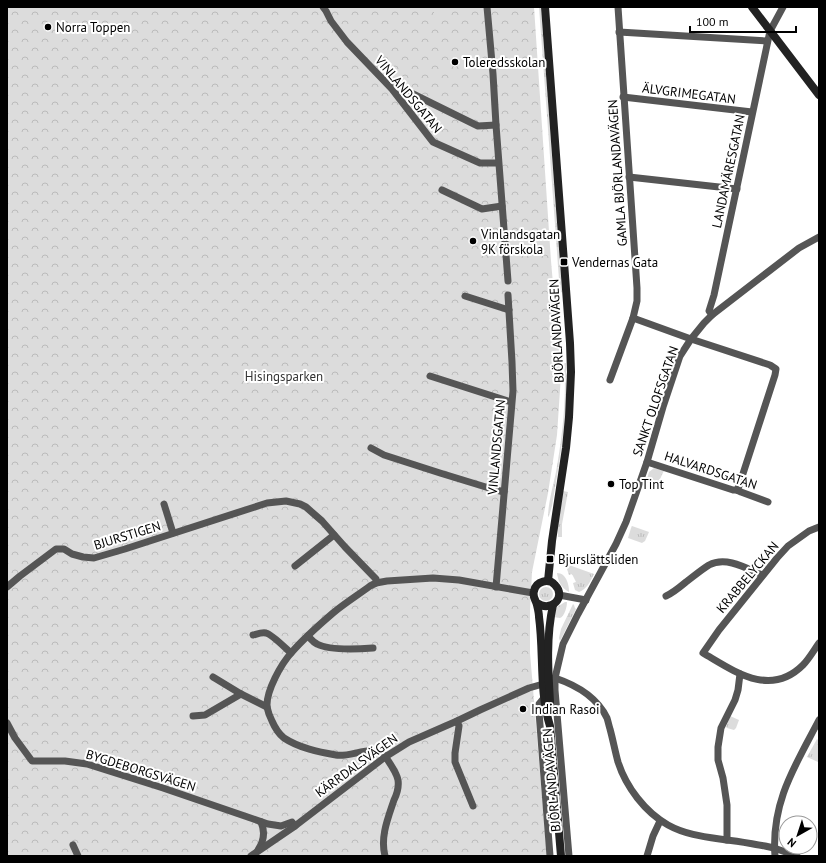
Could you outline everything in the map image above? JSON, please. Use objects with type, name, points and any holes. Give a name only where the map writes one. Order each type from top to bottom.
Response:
[{"type":"street","name":"VINLANDSGATAN","points":[[323,7],[331,22],[347,42],[392,89],[433,142],[480,163],[498,163]]},
{"type":"street","points":[[487,7],[508,281]]},
{"type":"street","name":"BJÖRLANDAVÄGEN","points":[[545,7],[571,372],[566,448],[552,542],[548,581]]},
{"type":"street","name":"GAMLA BJÖRLANDAVÄGEN","points":[[610,380],[633,318],[637,301],[618,7]]},
{"type":"street","points":[[752,7],[819,95]]},
{"type":"street","name":"LANDAMÄRESGATAN","points":[[712,315],[709,311],[714,295],[737,189],[767,41],[770,31],[783,7]]},
{"type":"street","points":[[619,32],[767,41]]},
{"type":"street","name":"VINLANDSGATAN","points":[[411,93],[478,126],[496,125]]},
{"type":"street","name":"ÄLVGRIMEGATAN","points":[[623,97],[752,112]]},
{"type":"street","points":[[629,177],[737,189]]},
{"type":"street","points":[[442,190],[482,209],[502,206]]},
{"type":"street","name":"SANKT OLOFSGATAN","points":[[549,680],[558,663],[563,644],[618,541],[647,462],[680,356],[691,338],[712,315],[799,248],[819,237]]},
{"type":"street","name":"VINLANDSGATAN","points":[[496,587],[512,391],[512,362],[508,295]]},
{"type":"street","points":[[465,296],[509,310]]},
{"type":"street","points":[[633,318],[770,365],[776,369],[757,432],[737,490]]},
{"type":"street","points":[[430,376],[511,402]]},
{"type":"street","points":[[371,448],[384,455],[486,488],[504,492]]},
{"type":"street","name":"HALVARDSGATAN","points":[[647,462],[737,490],[768,502]]},
{"type":"street","name":"BJURSTIGEN","points":[[7,587],[56,549],[64,549],[72,554],[91,558],[266,503],[286,501],[306,507],[322,521],[376,579],[376,583]]},
{"type":"street","name":"BJURSTIGEN","points":[[164,504],[174,533]]},
{"type":"street","name":"KRABBELYCKAN","points":[[740,674],[703,652],[718,630],[762,575],[788,546],[809,531],[819,527]]},
{"type":"street","points":[[295,566],[334,535]]},
{"type":"street","points":[[666,596],[708,566],[719,562],[725,561],[733,563],[762,575]]},
{"type":"street","points":[[385,856],[383,844],[386,822],[399,785],[398,778],[383,754],[368,750],[346,756],[338,756],[309,749],[294,744],[284,738],[273,724],[267,707],[268,698],[273,684],[291,653],[334,612],[376,583],[433,578],[459,580],[533,593],[538,584],[548,581],[556,586],[559,595],[586,600]]},
{"type":"street","name":"BJÖRLANDAVÄGEN","points":[[533,593],[537,603],[541,640],[549,680],[569,856]]},
{"type":"street","name":"BJÖRLANDAVÄGEN","points":[[559,595],[553,605],[548,640],[550,726],[561,856]]},
{"type":"street","points":[[537,603],[544,606],[553,605]]},
{"type":"street","points":[[253,635],[267,633],[291,653]]},
{"type":"street","points":[[308,636],[313,642],[330,648],[373,648]]},
{"type":"street","points":[[727,840],[727,805],[723,778],[718,760],[718,747],[721,728],[735,700],[740,674],[763,681],[772,681],[786,677],[803,665],[819,643]]},
{"type":"street","points":[[213,677],[241,694],[267,707]]},
{"type":"street","points":[[549,680],[572,684],[590,696],[599,706],[607,718],[624,776],[631,789],[643,805],[660,821],[693,835],[727,840],[774,852],[797,856]]},
{"type":"street","name":"BJÖRLANDAVÄGEN","points":[[549,680],[544,698],[539,704],[539,712],[550,856]]},
{"type":"street","name":"KÄRRDALSVÄGEN","points":[[251,856],[296,826],[385,757],[409,742],[549,680]]},
{"type":"street","points":[[193,716],[204,715],[241,694]]},
{"type":"street","name":"BJÖRLANDAVÄGEN","points":[[544,698],[550,726]]},
{"type":"street","points":[[774,852],[777,816],[784,788],[819,720]]},
{"type":"street","points":[[457,721],[459,726],[455,762],[473,806]]},
{"type":"street","name":"BYGDEBORGSVÄGEN","points":[[7,723],[15,738],[32,761],[87,764],[163,788],[260,822],[281,826],[292,822],[296,826]]},
{"type":"street","points":[[647,856],[653,836],[660,821]]},
{"type":"street","points":[[257,851],[263,839],[263,831],[260,822]]},
{"type":"street","points":[[73,844],[78,856]]},
{"type":"green space","name":"Hisingsparken","points":[[7,7],[534,7],[551,261],[561,375],[557,435],[548,493],[532,572],[530,610],[530,653],[547,856],[7,856]]},
{"type":"green space","points":[[434,7],[450,7],[451,17],[434,18]]},
{"type":"green space","points":[[539,7],[541,7],[562,292],[560,293]]},
{"type":"green space","points":[[565,363],[567,381],[565,417],[558,471],[552,506],[548,517],[562,432]]},
{"type":"green space","points":[[654,468],[664,471],[659,483],[661,486],[646,482],[649,472]]},
{"type":"green space","points":[[563,491],[568,492],[562,524],[562,537],[558,537],[558,525]]},
{"type":"green space","points":[[632,526],[649,532],[645,541],[642,543],[628,538]]},
{"type":"green space","points":[[569,565],[594,574],[590,582],[582,591],[579,592],[575,590],[573,583],[576,582],[572,574],[569,575],[566,566]]},
{"type":"green space","points":[[557,573],[560,573],[565,577],[568,582],[569,592],[560,584]]},
{"type":"green space","points":[[543,587],[549,587],[553,591],[553,597],[549,601],[543,601],[539,597],[539,591]]},
{"type":"green space","points":[[567,602],[567,604],[562,617],[553,617],[557,607]]},
{"type":"green space","points":[[573,604],[576,609],[560,641],[559,638],[561,629]]},
{"type":"green space","points":[[730,716],[739,720],[734,730],[726,727]]},
{"type":"green space","points":[[817,739],[819,741],[818,762],[807,757]]},
{"type":"place","name":"Norra Toppen","points":[[48,27]]},
{"type":"place","name":"Toleredsskolan","points":[[455,62]]},
{"type":"place","name":"Vinlandsgatan 9K förskola","points":[[473,241]]},
{"type":"place","name":"Vendernas Gata","points":[[564,262]]},
{"type":"place","name":"Top Tint","points":[[611,484]]},
{"type":"place","name":"Bjurslättsliden","points":[[550,559]]},
{"type":"place","name":"Indian Rasoi","points":[[523,709]]}]
